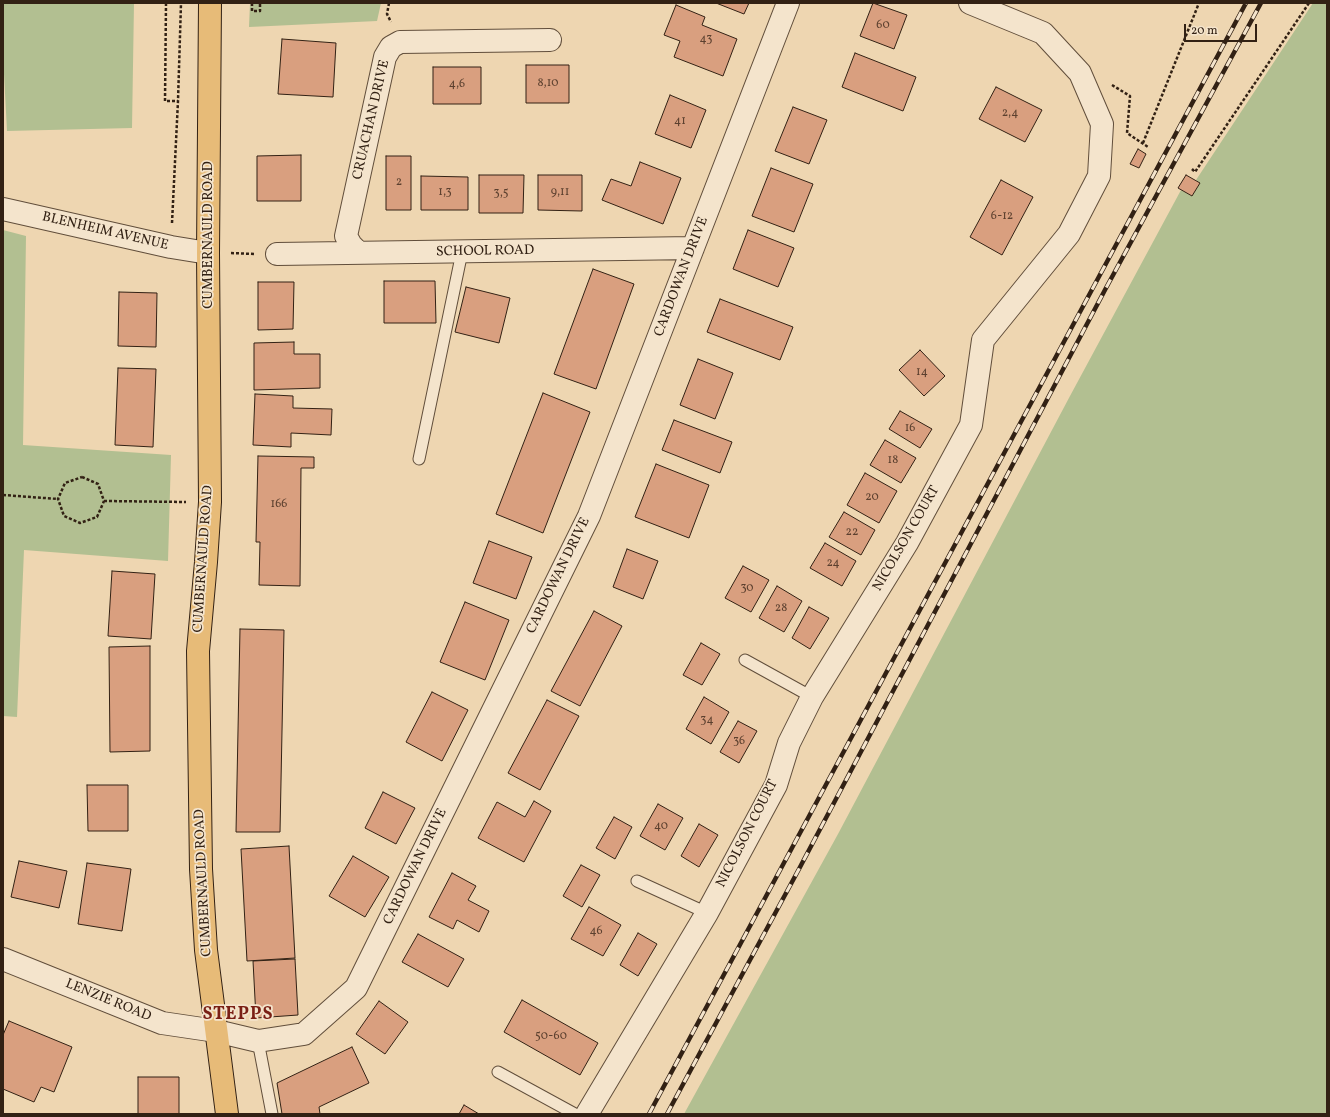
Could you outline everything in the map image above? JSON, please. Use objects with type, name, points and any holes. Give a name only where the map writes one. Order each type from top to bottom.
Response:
[{"type":"main road","name":"CUMBERNAULD ROAD","points":[[210,3],[208,253],[210,502],[198,651],[198,698],[201,869],[206,950],[227,1114]]},
{"type":"street","name":"CARDOWAN DRIVE","points":[[216,1031],[258,1041],[304,1034],[356,988],[589,516],[788,3]]},
{"type":"street","name":"NICOLSON COURT","points":[[587,1114],[707,913],[776,785],[789,744],[812,697],[907,543],[971,425],[983,340],[1069,234],[1099,176],[1102,124],[1080,73],[1043,33],[970,3]]},
{"type":"street","name":"CRUACHAN DRIVE","points":[[359,253],[351,245],[346,236],[385,56],[391,47],[400,42],[550,40]]},
{"type":"street","name":"BLENHEIM AVENUE","points":[[3,209],[171,248],[208,253]]},
{"type":"street","name":"SCHOOL ROAD","points":[[277,254],[693,248]]},
{"type":"street","name":"LENZIE ROAD","points":[[3,959],[162,1024],[216,1031]]},
{"type":"lane","points":[[419,459],[462,252]]},
{"type":"lane","points":[[745,660],[812,697]]},
{"type":"lane","points":[[637,881],[707,913]]},
{"type":"lane","points":[[258,1041],[272,1114]]},
{"type":"lane","points":[[498,1072],[574,1114]]},
{"type":"path","points":[[166,3],[165,100],[178,100]]},
{"type":"path","points":[[171,248],[181,3]]},
{"type":"path","points":[[252,3],[252,11],[260,11],[260,3]]},
{"type":"path","points":[[1143,143],[1199,3]]},
{"type":"path","points":[[1192,170],[1195,172],[1309,3]]},
{"type":"path","points":[[208,253],[277,254]]},
{"type":"path","points":[[82,477],[98,484],[104,501],[97,517],[80,523],[64,516],[58,499],[65,483],[82,477]]},
{"type":"path","points":[[3,495],[58,499]]},
{"type":"path","points":[[104,501],[210,502]]},
{"type":"green space","points":[[3,3],[134,3],[132,128],[7,131],[3,55]]},
{"type":"green space","points":[[250,3],[381,3],[377,21],[249,27]]},
{"type":"green space","points":[[1313,3],[1327,3],[1327,1114],[684,1114],[838,834],[1181,190],[1192,196],[1200,183],[1196,180]]},
{"type":"green space","points":[[3,230],[26,236],[23,445],[171,455],[168,561],[24,550],[17,717],[3,716]]},
{"type":"building","points":[[716,3],[749,3],[744,14]]},
{"type":"building","points":[[873,3],[907,15],[894,49],[860,36]]},
{"type":"building","points":[[676,5],[705,17],[702,25],[737,39],[723,76],[674,57],[680,41],[664,35]]},
{"type":"building","points":[[282,39],[336,43],[333,97],[278,94]]},
{"type":"building","points":[[855,53],[916,77],[903,111],[842,87]]},
{"type":"building","points":[[526,65],[569,65],[569,103],[526,103]]},
{"type":"building","points":[[433,67],[481,67],[481,104],[433,104]]},
{"type":"building","points":[[996,87],[1042,110],[1025,142],[979,119]]},
{"type":"building","points":[[670,95],[706,110],[691,148],[655,134]]},
{"type":"building","points":[[793,107],[827,120],[809,164],[775,151]]},
{"type":"building","points":[[1138,149],[1146,154],[1139,168],[1130,164]]},
{"type":"building","points":[[301,155],[301,201],[257,201],[257,156]]},
{"type":"building","points":[[386,156],[411,156],[411,210],[386,210]]},
{"type":"building","points":[[640,162],[681,178],[663,224],[602,200],[611,179],[631,186]]},
{"type":"building","points":[[771,168],[813,184],[794,232],[752,216]]},
{"type":"building","points":[[479,175],[524,175],[523,213],[479,213]]},
{"type":"building","points":[[538,175],[582,175],[582,211],[538,210]]},
{"type":"building","points":[[1186,175],[1200,183],[1192,196],[1178,188]]},
{"type":"building","points":[[421,176],[468,177],[468,210],[421,210]]},
{"type":"building","points":[[1001,180],[1033,197],[1002,255],[970,237]]},
{"type":"building","points":[[748,230],[794,248],[778,287],[733,269]]},
{"type":"building","points":[[593,269],[634,284],[596,389],[554,374]]},
{"type":"building","points":[[384,281],[435,281],[436,323],[384,323]]},
{"type":"building","points":[[258,282],[294,282],[293,329],[258,330]]},
{"type":"building","points":[[466,287],[510,298],[499,343],[455,332]]},
{"type":"building","points":[[119,292],[157,293],[156,347],[118,346]]},
{"type":"building","points":[[720,299],[793,327],[780,360],[707,332]]},
{"type":"building","points":[[294,342],[294,354],[320,354],[320,388],[254,390],[254,343]]},
{"type":"building","points":[[920,350],[945,376],[924,396],[899,370]]},
{"type":"building","points":[[698,359],[733,373],[715,419],[680,405]]},
{"type":"building","points":[[118,368],[156,369],[153,447],[115,445]]},
{"type":"building","points":[[543,393],[590,412],[543,533],[496,514]]},
{"type":"building","points":[[255,394],[293,396],[293,408],[332,409],[331,435],[291,433],[291,447],[253,445]]},
{"type":"building","points":[[900,411],[932,429],[920,448],[889,429]]},
{"type":"building","points":[[674,420],[732,442],[720,473],[662,450]]},
{"type":"building","points":[[885,440],[916,458],[901,483],[870,465]]},
{"type":"building","points":[[258,456],[314,457],[314,468],[301,468],[300,586],[259,585],[260,542],[256,542]]},
{"type":"building","points":[[656,464],[709,485],[689,538],[635,517]]},
{"type":"building","points":[[865,473],[897,491],[879,523],[847,505]]},
{"type":"building","points":[[844,512],[875,530],[861,555],[829,537]]},
{"type":"building","points":[[489,541],[532,557],[516,599],[473,583]]},
{"type":"building","points":[[825,543],[856,561],[842,586],[810,568]]},
{"type":"building","points":[[627,549],[658,561],[643,599],[613,587]]},
{"type":"building","points":[[743,566],[769,580],[751,612],[725,598]]},
{"type":"building","points":[[112,571],[155,574],[151,639],[108,636]]},
{"type":"building","points":[[777,586],[802,601],[784,632],[759,618]]},
{"type":"building","points":[[465,602],[509,620],[485,680],[440,662]]},
{"type":"building","points":[[809,607],[829,618],[810,649],[792,638]]},
{"type":"building","points":[[594,611],[622,626],[580,706],[551,691]]},
{"type":"building","points":[[240,629],[284,630],[280,832],[236,832]]},
{"type":"building","points":[[701,643],[720,654],[702,685],[683,675]]},
{"type":"building","points":[[150,646],[150,751],[110,752],[109,647]]},
{"type":"building","points":[[432,692],[468,710],[442,761],[406,742]]},
{"type":"building","points":[[704,697],[729,712],[711,744],[686,729]]},
{"type":"building","points":[[547,700],[579,716],[540,790],[508,773]]},
{"type":"building","points":[[738,721],[757,731],[739,763],[720,752]]},
{"type":"building","points":[[87,785],[128,785],[128,831],[88,831]]},
{"type":"building","points":[[383,792],[415,808],[396,844],[365,828]]},
{"type":"building","points":[[534,801],[551,811],[524,862],[478,838],[497,802],[525,817]]},
{"type":"building","points":[[658,804],[683,818],[665,850],[640,836]]},
{"type":"building","points":[[614,817],[632,827],[615,859],[596,848]]},
{"type":"building","points":[[699,824],[718,835],[699,867],[681,856]]},
{"type":"building","points":[[289,846],[295,958],[247,961],[241,849]]},
{"type":"building","points":[[353,856],[389,877],[365,917],[329,896]]},
{"type":"building","points":[[19,861],[67,871],[59,908],[11,897]]},
{"type":"building","points":[[87,863],[131,869],[122,931],[78,924]]},
{"type":"building","points":[[581,865],[600,875],[582,907],[563,896]]},
{"type":"building","points":[[452,873],[476,886],[468,900],[489,911],[479,932],[457,920],[453,929],[429,917]]},
{"type":"building","points":[[589,907],[621,925],[603,956],[571,939]]},
{"type":"building","points":[[638,933],[657,944],[638,976],[620,965]]},
{"type":"building","points":[[418,934],[464,959],[448,987],[402,962]]},
{"type":"building","points":[[295,959],[298,1015],[256,1018],[253,961]]},
{"type":"building","points":[[522,1000],[598,1043],[580,1075],[504,1032]]},
{"type":"building","points":[[379,1001],[408,1022],[385,1054],[356,1034]]},
{"type":"building","points":[[9,1021],[72,1047],[54,1092],[41,1087],[34,1102],[3,1089],[3,1035]]},
{"type":"building","points":[[352,1047],[369,1083],[319,1107],[320,1114],[282,1114],[277,1083]]},
{"type":"building","points":[[138,1077],[179,1077],[179,1114],[138,1114]]},
{"type":"building","points":[[464,1105],[479,1114],[459,1114]]},
{"type":"railway","points":[[649,1114],[1246,3]]},
{"type":"railway","points":[[667,1114],[799,869],[1106,288],[1261,3]]},
{"type":"district","name":"STEPPS","points":[[238,1016]]}]
